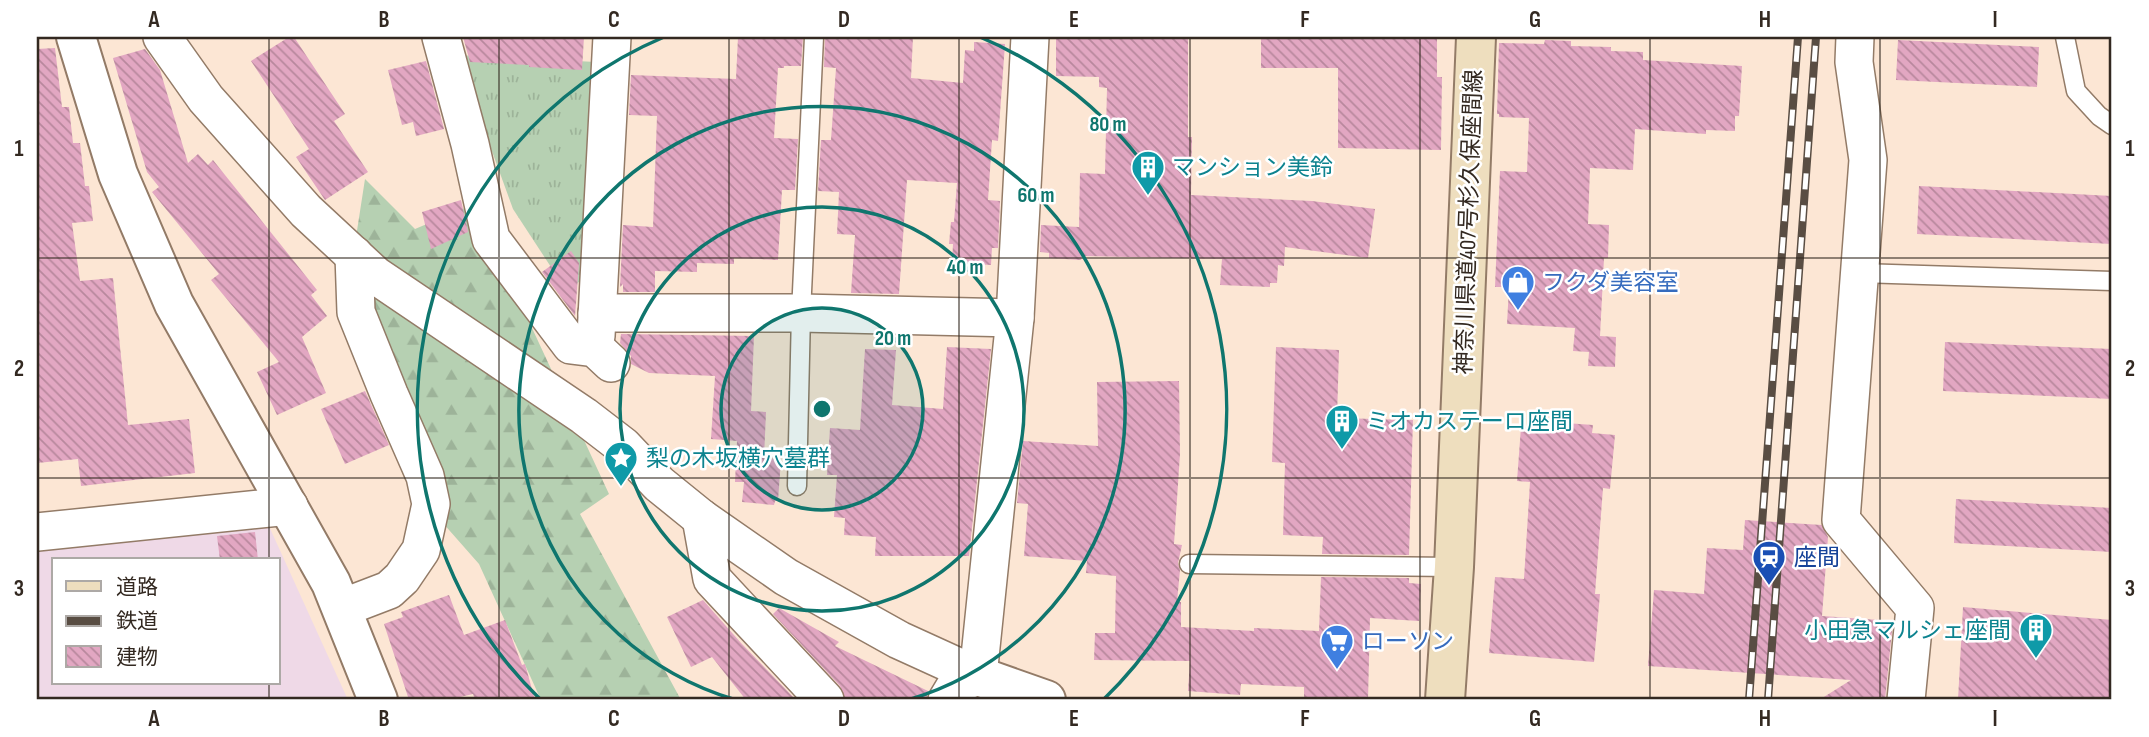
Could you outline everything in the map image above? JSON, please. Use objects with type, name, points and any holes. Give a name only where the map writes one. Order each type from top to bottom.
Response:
[{"type":"main road","name":"神奈川県道407号杉久保座間線","points":[[1445,700],[1454,567],[1476,37]]},
{"type":"street","points":[[76,37],[118,174],[174,304],[289,506],[342,608],[378,700]]},
{"type":"street","points":[[162,37],[206,99],[306,211],[376,275],[594,423],[624,446],[659,484],[701,518],[786,577],[899,640],[978,676],[1046,700]]},
{"type":"street","points":[[441,37],[470,144],[491,239],[571,345],[801,313],[1015,318]]},
{"type":"street","points":[[601,341],[612,37]]},
{"type":"street","points":[[978,676],[1015,318],[1030,37]]},
{"type":"street","points":[[1855,37],[1854,62],[1868,160],[1841,520],[1914,608],[1906,700]]},
{"type":"street","points":[[342,608],[389,590],[402,578],[421,550],[431,504],[425,476],[388,394],[356,312],[354,255]]},
{"type":"street","points":[[37,532],[289,506]]},
{"type":"street","points":[[701,518],[712,579],[825,700]]},
{"type":"street","points":[[947,700],[956,685],[978,676]]},
{"type":"lane","points":[[797,486],[801,313],[814,37]]},
{"type":"lane","points":[[2065,37],[2076,91],[2099,116],[2112,125]]},
{"type":"lane","points":[[1860,274],[2112,281]]},
{"type":"lane","points":[[1189,564],[1454,567]]},
{"type":"shaded area","points":[[268,524],[348,700],[37,700],[37,548]]},
{"type":"green space","points":[[457,55],[596,62],[587,277],[566,290],[513,209]]},
{"type":"green space","points":[[365,179],[415,229],[467,207],[532,328],[609,494],[580,514],[681,700],[541,700],[479,564],[405,480],[343,321]]},
{"type":"building","points":[[289,37],[294,37],[345,114],[334,121],[368,172],[325,200],[296,157],[309,149],[251,61]]},
{"type":"building","points":[[463,37],[584,37],[582,70],[470,62]]},
{"type":"building","points":[[738,37],[803,37],[801,66],[778,68],[774,138],[798,139],[795,190],[782,190],[778,260],[734,258],[734,264],[697,263],[697,272],[655,271],[655,292],[623,292],[623,284],[620,287],[623,225],[653,227],[657,116],[629,115],[631,75],[736,79]]},
{"type":"building","points":[[825,37],[913,37],[911,78],[963,83],[965,50],[974,51],[974,42],[1005,44],[998,141],[992,140],[988,200],[1000,201],[998,248],[992,248],[991,265],[952,263],[953,244],[949,244],[957,183],[907,180],[899,294],[851,293],[855,235],[837,234],[839,192],[818,191],[821,140],[831,140],[836,68],[824,67]]},
{"type":"building","points":[[1056,37],[1188,37],[1188,137],[1192,137],[1191,195],[1312,201],[1375,209],[1368,258],[1285,247],[1284,266],[1278,265],[1277,283],[1270,283],[1270,287],[1220,285],[1222,259],[1082,256],[1081,260],[1049,258],[1049,253],[1040,252],[1041,225],[1079,227],[1080,173],[1105,174],[1107,88],[1099,87],[1099,77],[1056,76]]},
{"type":"building","points":[[1261,37],[1437,37],[1437,77],[1442,77],[1441,150],[1338,148],[1338,68],[1261,68]]},
{"type":"building","points":[[1545,40],[1571,41],[1571,46],[1611,47],[1611,51],[1643,52],[1643,60],[1742,66],[1739,116],[1735,116],[1735,131],[1706,130],[1706,134],[1635,129],[1633,170],[1590,168],[1588,224],[1609,225],[1608,258],[1604,258],[1600,336],[1616,337],[1615,367],[1588,366],[1589,352],[1573,351],[1575,328],[1507,324],[1509,287],[1495,287],[1500,171],[1527,172],[1529,118],[1499,117],[1497,114],[1499,43],[1544,44]]},
{"type":"building","points":[[1898,40],[2039,47],[2037,87],[1896,80]]},
{"type":"building","points":[[55,48],[62,107],[69,107],[73,143],[80,143],[85,186],[89,186],[93,221],[72,223],[80,281],[113,278],[128,425],[189,419],[195,473],[81,486],[78,459],[37,463],[37,49]]},
{"type":"building","points":[[145,49],[160,70],[188,163],[198,154],[208,165],[213,160],[317,290],[311,295],[327,316],[302,337],[326,393],[277,415],[257,372],[279,362],[211,280],[219,274],[152,192],[159,187],[147,172],[113,58]]},
{"type":"building","points":[[426,61],[444,129],[416,136],[413,122],[402,125],[388,70]]},
{"type":"building","points":[[1919,186],[2112,196],[2112,244],[1917,234]]},
{"type":"building","points":[[461,200],[468,232],[431,249],[422,212]]},
{"type":"building","points":[[571,251],[579,263],[575,316],[542,272]]},
{"type":"building","points":[[621,334],[754,336],[751,411],[766,412],[764,458],[781,459],[778,501],[775,501],[774,505],[742,502],[744,482],[735,482],[737,441],[711,439],[715,376],[649,373],[631,364],[631,356],[620,343]]},
{"type":"building","points":[[1945,342],[2112,349],[2112,399],[1943,391]]},
{"type":"building","points":[[947,347],[991,349],[969,556],[875,556],[876,537],[844,535],[845,518],[834,517],[837,475],[827,475],[830,428],[860,430],[865,349],[896,350],[892,405],[943,409]]},
{"type":"building","name":"ミオカステーロ座間","points":[[1276,347],[1339,350],[1337,418],[1413,420],[1409,555],[1322,554],[1323,537],[1283,535],[1285,463],[1272,462]]},
{"type":"building","points":[[1179,381],[1180,454],[1174,544],[1182,545],[1178,563],[1180,570],[1177,602],[1181,602],[1181,627],[1319,631],[1321,577],[1409,578],[1409,583],[1421,584],[1419,621],[1370,618],[1368,700],[1304,700],[1304,687],[1241,684],[1240,695],[1188,691],[1190,661],[1094,660],[1095,633],[1115,633],[1116,576],[1086,573],[1087,561],[1024,556],[1028,504],[1017,503],[1023,441],[1098,446],[1097,382]]},
{"type":"building","points":[[365,391],[389,445],[345,464],[321,409]]},
{"type":"building","points":[[1552,422],[1593,425],[1592,433],[1615,435],[1610,489],[1603,488],[1595,594],[1600,594],[1594,662],[1489,653],[1495,577],[1524,579],[1530,482],[1517,481],[1521,427],[1551,429]]},
{"type":"building","points":[[1956,499],[2112,508],[2112,552],[1954,543]]},
{"type":"building","points":[[1745,520],[1822,525],[1828,537],[1822,616],[1893,621],[1885,700],[1819,700],[1851,680],[1648,666],[1654,590],[1704,594],[1707,548],[1743,550]]},
{"type":"building","points":[[255,532],[258,558],[220,558],[217,536]]},
{"type":"building","points":[[449,595],[464,635],[505,620],[522,665],[525,664],[535,700],[475,700],[473,694],[447,700],[409,700],[384,624],[403,617],[401,612]]},
{"type":"building","points":[[703,600],[796,700],[746,700],[712,657],[691,667],[667,617]]},
{"type":"building","name":"小田急マルシェ座間","points":[[1963,607],[2112,620],[2112,700],[1958,700]]},
{"type":"building","points":[[779,608],[839,642],[835,646],[928,691],[926,700],[845,700],[840,686],[773,614]]},
{"type":"railway","points":[[1749,700],[1798,37]]},
{"type":"railway","points":[[1768,700],[1816,37]]},
{"type":"place","name":"マンション美鈴","points":[[1148,197]]},
{"type":"place","name":"フクダ美容室","points":[[1518,312]]},
{"type":"place","name":"ミオカステーロ座間","points":[[1342,451]]},
{"type":"place","name":"梨の木坂横穴墓群","points":[[621,488]]},
{"type":"place","name":"座間","points":[[1769,587]]},
{"type":"place","name":"小田急マルシェ座間","points":[[2036,660]]},
{"type":"place","name":"ローソン","points":[[1337,671]]}]
